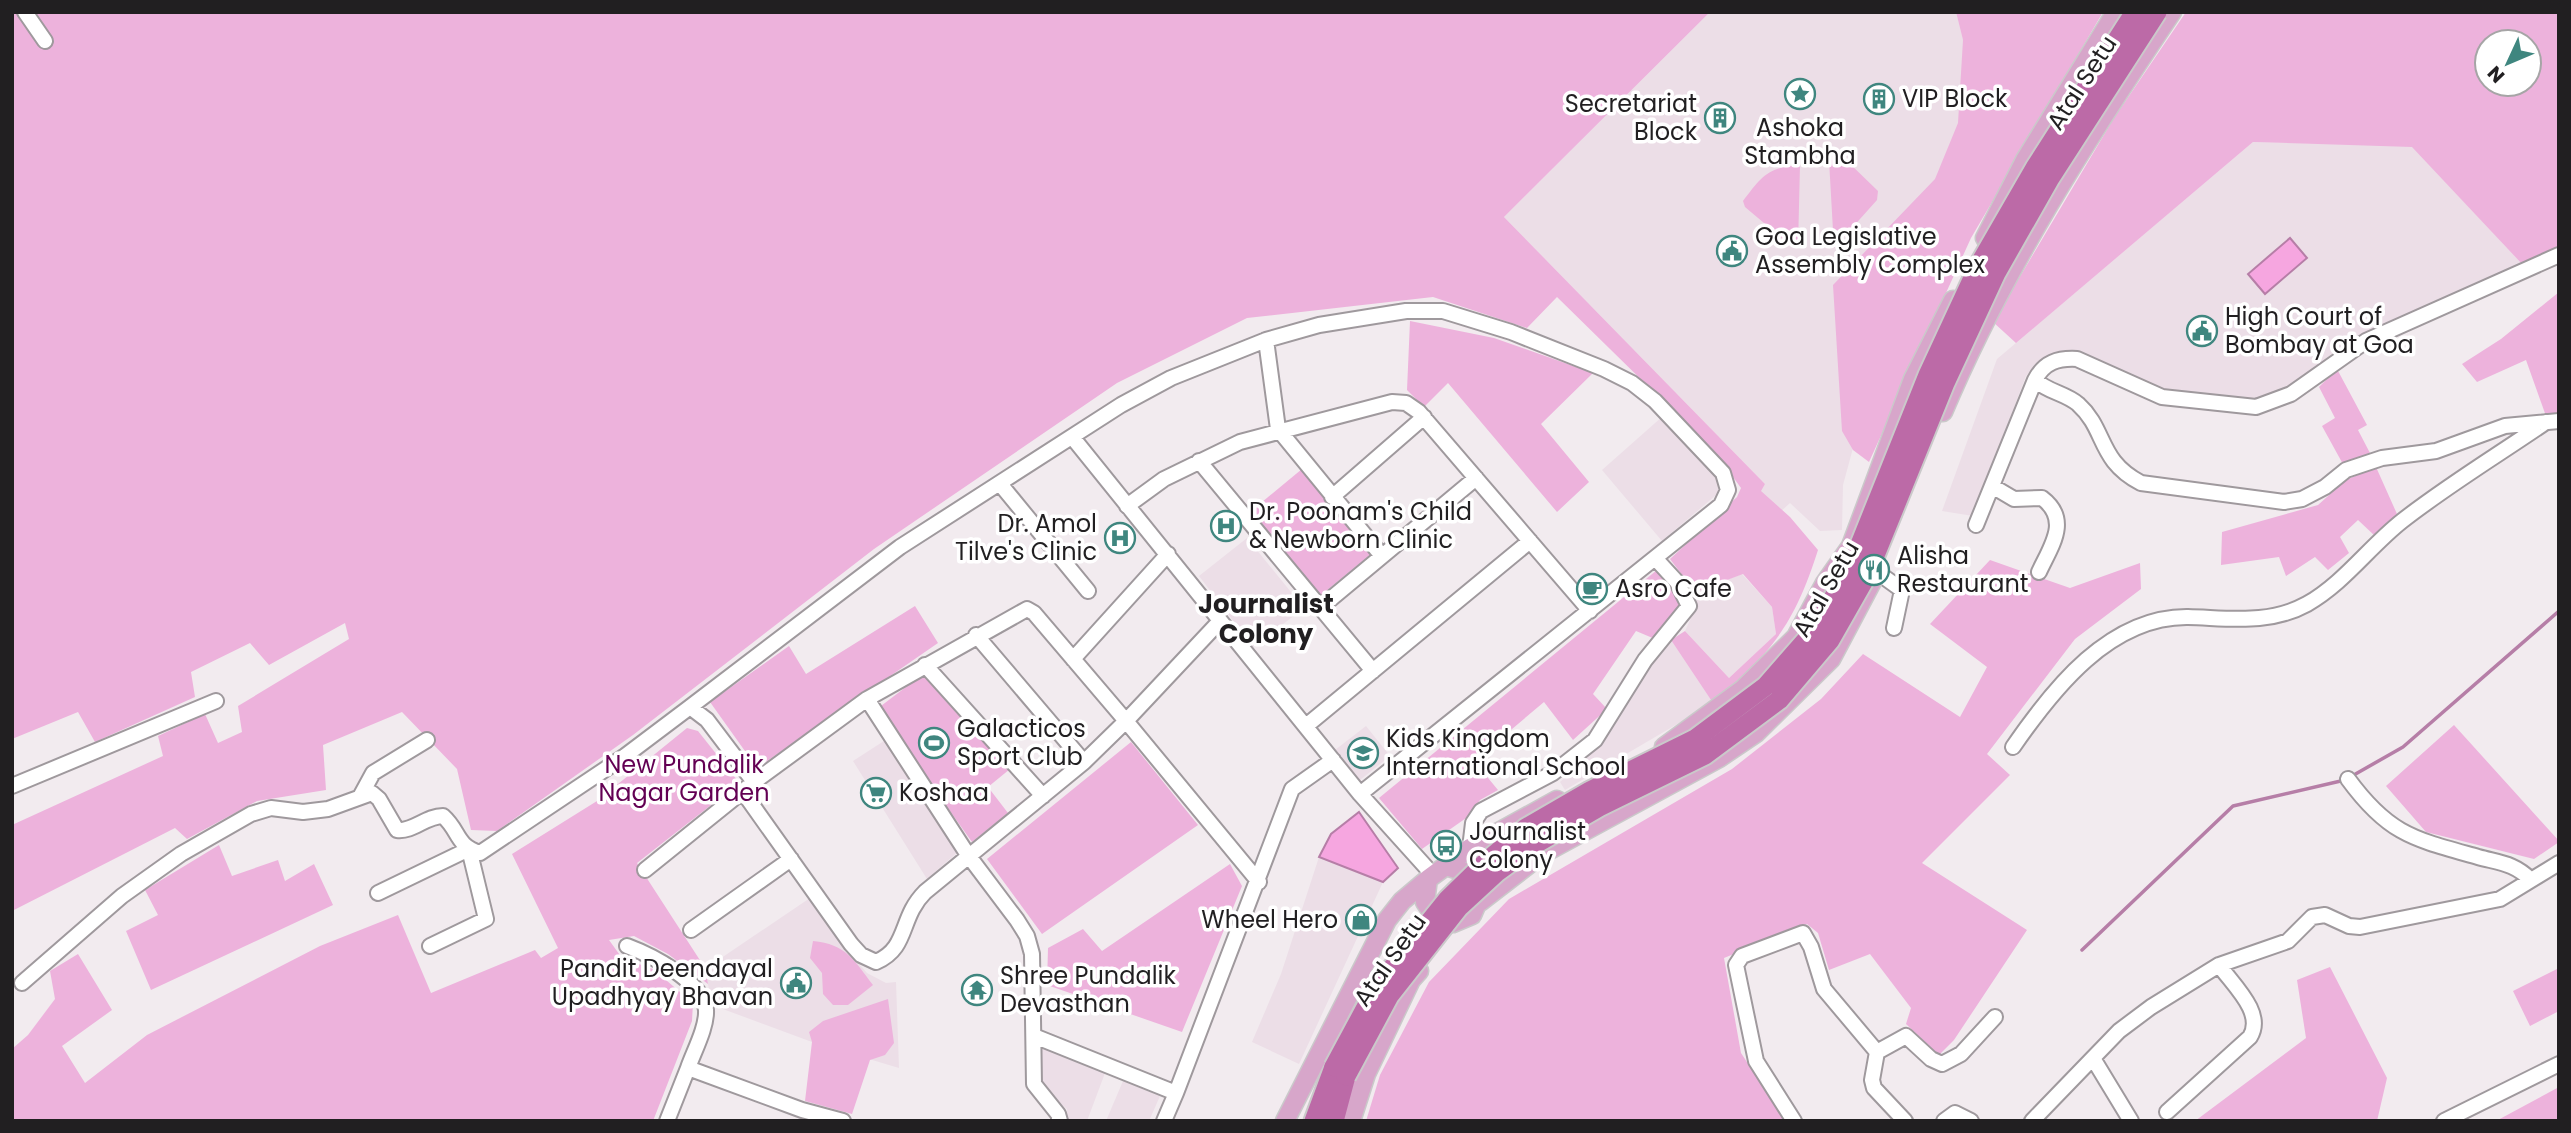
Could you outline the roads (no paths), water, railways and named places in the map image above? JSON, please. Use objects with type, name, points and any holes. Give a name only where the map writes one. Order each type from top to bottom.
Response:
[{"type":"highway","name":"Atal Setu","points":[[1340,1072],[1385,976],[1448,899],[1486,862],[1527,828],[1590,791],[1695,739],[1766,686],[1815,630],[1851,567],[1928,375],[1979,265],[2035,168],[2135,12]]},
{"type":"highway","name":"Atal Setu","points":[[1340,1072],[1420,954],[1459,907],[1497,872],[1537,843],[1599,807],[1705,755],[1779,700],[1830,640],[1867,575],[1945,383],[1996,274],[2050,178],[2157,12]]},
{"type":"highway","points":[[1314,1121],[1340,1072]]},
{"type":"highway","points":[[1334,1121],[1340,1072]]},
{"type":"main road","points":[[1285,1121],[1387,920],[1402,901],[1470,848],[1509,825],[1664,747],[1743,689],[1796,636],[1825,583],[1851,545],[1913,379],[2025,160],[2116,12]]},
{"type":"main road","points":[[1350,1121],[1366,1074],[1411,981],[1460,922],[1472,915],[1479,902],[1542,854],[1719,758],[1756,733],[1831,659],[1877,572],[1959,375],[2018,257],[2063,180],[2172,12]]},
{"type":"main road","points":[[1460,922],[1447,923],[1431,913],[1424,895],[1437,874],[1464,869],[1476,880],[1479,902]]},
{"type":"street","points":[[24,12],[45,41]]},
{"type":"street","points":[[1976,525],[2035,380],[2048,364],[2062,358],[2077,359],[2162,397],[2256,407],[2291,394],[2367,341],[2559,255]]},
{"type":"street","points":[[22,983],[122,896],[181,854],[251,814],[271,808],[303,812],[328,809],[362,794],[372,793],[379,799],[397,830],[404,831],[434,816],[443,816],[450,823],[459,841],[469,849],[480,853],[490,849],[625,756],[900,547],[1002,485],[1121,405],[1171,378],[1266,340],[1319,325],[1406,311],[1443,311],[1511,332],[1632,383],[1655,401],[1723,473],[1728,490],[1721,505],[1360,794]]},
{"type":"street","points":[[1266,340],[1278,429],[1382,556]]},
{"type":"street","points":[[2035,380],[2044,388],[2077,404],[2090,419],[2105,451],[2123,474],[2141,483],[2260,501],[2302,499],[2325,487],[2346,470],[2382,458],[2436,451],[2505,426],[2552,422]]},
{"type":"street","points":[[1127,506],[1164,479],[1240,442],[1278,429],[1392,402],[1406,403],[1424,417],[1590,611]]},
{"type":"street","points":[[1332,496],[1424,417]]},
{"type":"street","points":[[2013,747],[2037,712],[2092,655],[2124,633],[2152,620],[2184,617],[2255,620],[2289,613],[2309,603],[2342,579],[2401,522],[2552,422]]},
{"type":"street","points":[[1073,439],[1360,794],[1437,874]]},
{"type":"street","points":[[1199,461],[1373,671]]},
{"type":"street","points":[[1321,607],[1476,478]]},
{"type":"street","points":[[1002,485],[1088,591]]},
{"type":"street","points":[[1992,486],[2014,499],[2042,498],[2057,514],[2059,528],[2039,572]]},
{"type":"street","points":[[1306,726],[1530,541]]},
{"type":"street","points":[[1073,659],[1168,554]]},
{"type":"street","points":[[1470,848],[1473,823],[1481,811],[1553,773],[1595,740],[1644,660],[1685,615],[1689,606],[1687,596],[1655,558]]},
{"type":"street","points":[[1877,572],[1902,590],[1894,628]]},
{"type":"street","points":[[645,870],[749,787],[867,699],[976,635],[1027,609],[1034,613],[1126,721],[1259,882]]},
{"type":"street","points":[[690,707],[707,720],[791,859],[851,944],[861,955],[876,962],[889,956],[899,945],[906,916],[914,903],[968,855],[1084,762],[1220,621]]},
{"type":"street","points":[[976,635],[1084,762]]},
{"type":"street","points":[[925,665],[1043,796]]},
{"type":"street","points":[[867,699],[968,855],[1027,936],[1032,954],[1034,1084],[1052,1104],[1060,1121]]},
{"type":"street","points":[[12,786],[216,701]]},
{"type":"street","points":[[362,794],[373,773],[427,740]]},
{"type":"street","points":[[1164,1121],[1259,882],[1292,789],[1333,760]]},
{"type":"street","points":[[2348,779],[2367,806],[2386,824],[2413,839],[2491,861],[2508,862],[2531,880]]},
{"type":"street","points":[[378,893],[469,849]]},
{"type":"street","points":[[430,946],[486,919],[469,849]]},
{"type":"street","points":[[691,930],[791,859]]},
{"type":"street","points":[[2032,1121],[2094,1060],[2119,1031],[2151,1007],[2219,965],[2288,941],[2312,917],[2325,915],[2349,926],[2360,927],[2500,899],[2559,863]]},
{"type":"street","points":[[1794,1121],[1756,1061],[1751,1046],[1736,965],[1742,956],[1803,933],[1811,947],[1824,989],[1877,1052]]},
{"type":"street","points":[[627,946],[650,954],[691,984],[703,998],[706,1013],[667,1121]]},
{"type":"street","points":[[2167,1112],[2249,1037],[2255,1028],[2254,1014],[2219,965]]},
{"type":"street","points":[[1877,1052],[1906,1036],[1931,1059],[1942,1064],[1961,1054],[1995,1017]]},
{"type":"street","points":[[1034,1036],[1177,1093]]},
{"type":"street","points":[[1877,1052],[1872,1080],[1874,1088],[1884,1102],[1905,1121]]},
{"type":"street","points":[[2094,1060],[2131,1121]]},
{"type":"street","points":[[2444,1121],[2559,1064]]},
{"type":"street","points":[[688,1068],[801,1116],[843,1121]]},
{"type":"street","points":[[1944,1121],[1955,1112],[1971,1121]]},
{"type":"waterway","points":[[2352,776],[2403,747],[2559,611]]},
{"type":"waterway","points":[[2082,950],[2233,806],[2345,780]]},
{"type":"place","name":"Ashoka Stambha","points":[[1800,94]]},
{"type":"place","name":"VIP Block","points":[[1879,99]]},
{"type":"place","name":"Secretariat Block","points":[[1720,118]]},
{"type":"place","name":"Goa Legislative Assembly Complex","points":[[1732,251]]},
{"type":"place","name":"High Court of Bombay at Goa","points":[[2202,331]]},
{"type":"place","name":"Dr. Poonam's Child & Newborn Clinic","points":[[1226,526]]},
{"type":"place","name":"Dr. Amol Tilve's Clinic","points":[[1120,538]]},
{"type":"place","name":"Alisha Restaurant","points":[[1874,570]]},
{"type":"place","name":"Asro Cafe","points":[[1592,589]]},
{"type":"place","name":"Galacticos Sport Club","points":[[934,743]]},
{"type":"place","name":"Kids Kingdom International School","points":[[1363,753]]},
{"type":"place","name":"Koshaa","points":[[876,793]]},
{"type":"place","name":"Journalist Colony","points":[[1446,846]]},
{"type":"place","name":"Wheel Hero","points":[[1361,920]]},
{"type":"place","name":"Pandit Deendayal Upadhyay Bhavan","points":[[796,983]]},
{"type":"place","name":"Shree Pundalik Devasthan","points":[[977,990]]},
{"type":"district","name":"Journalist Colony","points":[[1266,619]]},
{"type":"park label","name":"New Pundalik Nagar Garden","points":[[684,779]]}]
